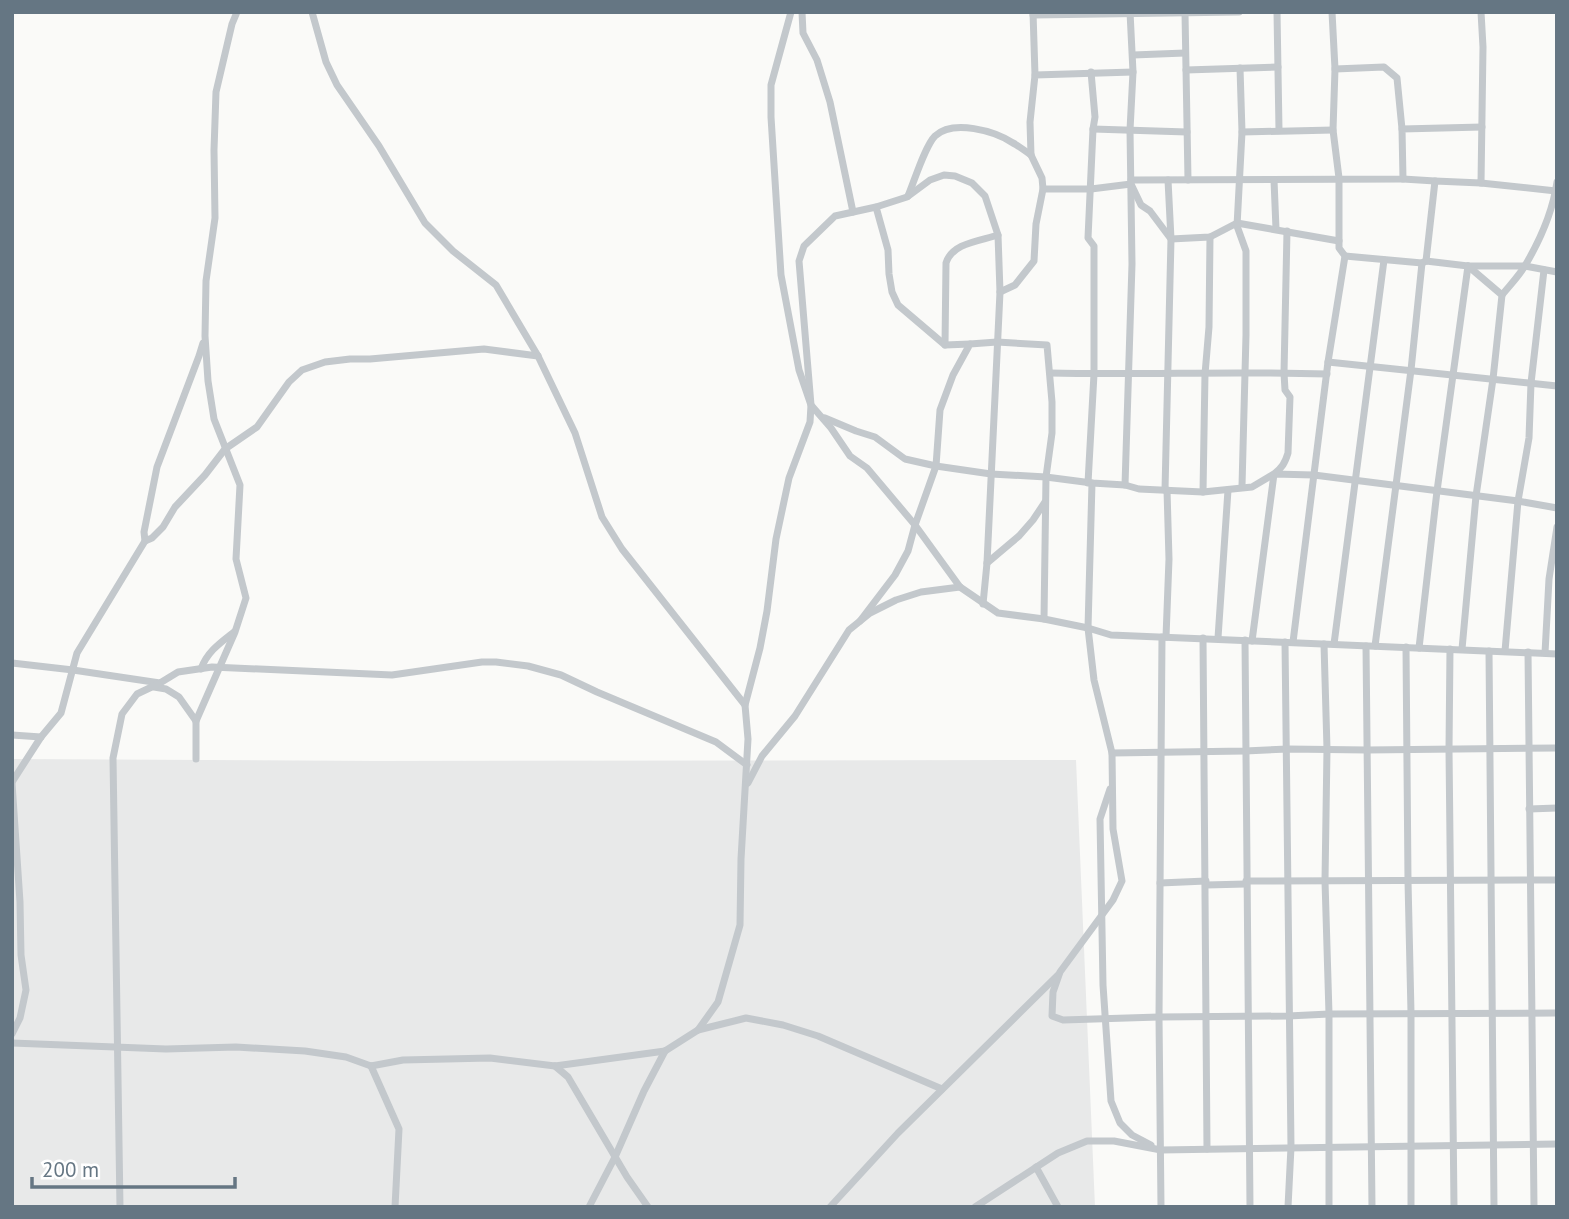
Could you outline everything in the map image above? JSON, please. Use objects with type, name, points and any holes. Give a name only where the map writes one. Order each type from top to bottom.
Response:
[{"type":"street","points":[[196,759],[196,720],[235,632],[246,598],[236,559],[240,485],[214,419],[205,336],[206,281],[215,218],[216,92],[237,12]]},
{"type":"street","points":[[312,12],[326,62],[337,85],[379,146],[425,223],[453,251],[496,285],[538,356],[575,433],[602,517],[637,569],[745,705]]},
{"type":"street","points":[[791,12],[771,85],[771,117],[781,275],[799,370],[811,405],[850,456],[867,468],[915,525],[960,587],[998,613],[1044,619],[1111,635],[1557,654]]},
{"type":"street","points":[[803,12],[803,33],[817,60],[830,102],[853,212]]},
{"type":"street","points":[[1000,292],[1015,285],[1034,261],[1036,224],[1043,189],[1042,178],[1031,155],[1030,122],[1035,75],[1033,13],[1239,12]]},
{"type":"street","points":[[1277,12],[1279,130]]},
{"type":"street","points":[[1288,1207],[1291,1147],[1288,1016],[1289,642],[1345,256],[1339,248],[1339,178],[1333,130],[1335,69],[1332,12]]},
{"type":"street","points":[[1481,12],[1481,183]]},
{"type":"street","points":[[1125,485],[1132,264],[1130,130],[1133,55],[1130,13]]},
{"type":"street","points":[[1185,13],[1188,180]]},
{"type":"street","points":[[1133,55],[1185,53]]},
{"type":"street","points":[[1186,69],[1279,67]]},
{"type":"street","points":[[1335,69],[1384,67],[1396,78],[1402,129],[1403,179]]},
{"type":"street","points":[[1240,68],[1242,132],[1237,223],[1246,251],[1242,486]]},
{"type":"street","points":[[830,1207],[898,1133],[1060,972],[1113,900],[1122,881],[1113,829],[1112,753],[1094,680],[1088,628],[1094,374],[1094,246],[1088,238],[1095,117],[1091,72]]},
{"type":"street","points":[[1035,75],[1133,72]]},
{"type":"street","points":[[1402,129],[1482,127]]},
{"type":"street","points":[[907,197],[928,147],[934,137],[945,130],[975,129],[994,134],[1012,141],[1031,155]]},
{"type":"street","points":[[1093,129],[1187,132]]},
{"type":"street","points":[[1242,132],[1333,130]]},
{"type":"street","points":[[698,1030],[718,1002],[740,925],[748,739],[745,705],[760,648],[776,539],[789,478],[810,422],[811,405],[799,261],[804,246],[835,216],[876,208],[907,197],[930,180],[944,175],[972,183],[985,196],[998,235],[1000,292],[983,604]]},
{"type":"street","points":[[1043,189],[1091,189],[1131,182],[1168,180],[1339,178],[1556,187],[1541,235],[1525,266],[1502,295],[1476,496],[1462,649]]},
{"type":"street","points":[[1161,1207],[1160,752],[1169,559],[1166,490],[1171,239],[1168,180]]},
{"type":"street","points":[[1274,180],[1276,229]]},
{"type":"street","points":[[1372,1207],[1367,750],[1371,646],[1436,181]]},
{"type":"street","points":[[1131,182],[1141,205],[1150,211],[1171,239]]},
{"type":"street","points":[[876,208],[888,250],[892,292],[898,304],[945,345],[997,342],[1047,345],[1052,433],[1045,477],[1044,619]]},
{"type":"street","points":[[1171,239],[1210,237],[1237,223],[1339,241]]},
{"type":"street","points":[[821,416],[874,437],[905,459],[936,466],[991,474],[1125,485],[1139,489],[1203,492],[1252,487],[1280,470],[1288,453],[1290,397],[1285,390],[1284,373],[1287,231]]},
{"type":"street","points":[[945,345],[948,255],[955,248],[998,235]]},
{"type":"street","points":[[1203,492],[1210,237]]},
{"type":"street","points":[[1345,256],[1468,266],[1525,266],[1557,272]]},
{"type":"street","points":[[1334,644],[1384,260]]},
{"type":"street","points":[[1468,266],[1502,295]]},
{"type":"street","points":[[1419,648],[1437,491],[1468,266]]},
{"type":"street","points":[[1505,651],[1518,501],[1529,438],[1531,383],[1544,270]]},
{"type":"street","points":[[145,541],[144,532],[157,467],[205,336]]},
{"type":"street","points":[[860,621],[895,575],[908,551],[936,466],[940,410],[953,375],[970,344]]},
{"type":"street","points":[[12,1034],[20,1018],[26,990],[21,955],[12,783],[41,737],[61,713],[77,653],[145,541],[163,527],[174,507],[225,449],[257,427],[289,382],[302,370],[324,362],[484,349],[538,356]]},
{"type":"street","points":[[1328,362],[1557,386]]},
{"type":"street","points":[[1050,373],[1327,374]]},
{"type":"street","points":[[1274,474],[1314,475],[1557,508]]},
{"type":"street","points":[[1250,1207],[1245,751],[1249,640],[1274,474]]},
{"type":"street","points":[[1218,638],[1228,490]]},
{"type":"street","points":[[987,563],[1019,536],[1045,501]]},
{"type":"street","points":[[1545,653],[1549,579],[1557,527]]},
{"type":"street","points":[[746,787],[762,756],[795,716],[849,629],[870,613],[896,600],[921,592],[960,587]]},
{"type":"street","points":[[201,669],[215,645],[235,632]]},
{"type":"street","points":[[1203,639],[1208,1149]]},
{"type":"street","points":[[1324,644],[1329,1207]]},
{"type":"street","points":[[1406,647],[1411,1207]]},
{"type":"street","points":[[1450,649],[1454,1207]]},
{"type":"street","points":[[1489,651],[1494,1207]]},
{"type":"street","points":[[1528,652],[1534,1207]]},
{"type":"street","points":[[120,1207],[113,758],[122,714],[137,694],[178,672],[201,669],[392,675],[496,662],[528,666],[561,675],[716,742],[747,765]]},
{"type":"street","points":[[12,663],[73,670],[157,685],[179,697],[196,720]]},
{"type":"street","points":[[12,735],[41,737]]},
{"type":"street","points":[[1112,753],[1557,748]]},
{"type":"street","points":[[1112,781],[1100,818],[1104,1019],[1111,1101],[1120,1123],[1132,1135],[1161,1150]]},
{"type":"street","points":[[1529,809],[1557,808]]},
{"type":"street","points":[[1160,883],[1557,880]]},
{"type":"street","points":[[1060,972],[1053,992],[1052,1016],[1063,1020],[1370,1013],[1557,1013]]},
{"type":"street","points":[[12,1043],[166,1049],[236,1047],[305,1051],[346,1057],[371,1066],[403,1060],[490,1058],[555,1066],[665,1051],[698,1030],[746,1017],[818,1036],[942,1089]]},
{"type":"street","points":[[589,1207],[665,1051]]},
{"type":"street","points":[[371,1066],[399,1129],[395,1207]]},
{"type":"street","points":[[555,1066],[568,1077],[648,1207]]},
{"type":"street","points":[[975,1207],[1058,1153],[1087,1141],[1114,1141],[1161,1150],[1557,1144]]},
{"type":"street","points":[[1036,1167],[1058,1207]]},
{"type":"shaded area","points":[[12,759],[1076,760],[1095,1207],[12,1207]]}]
